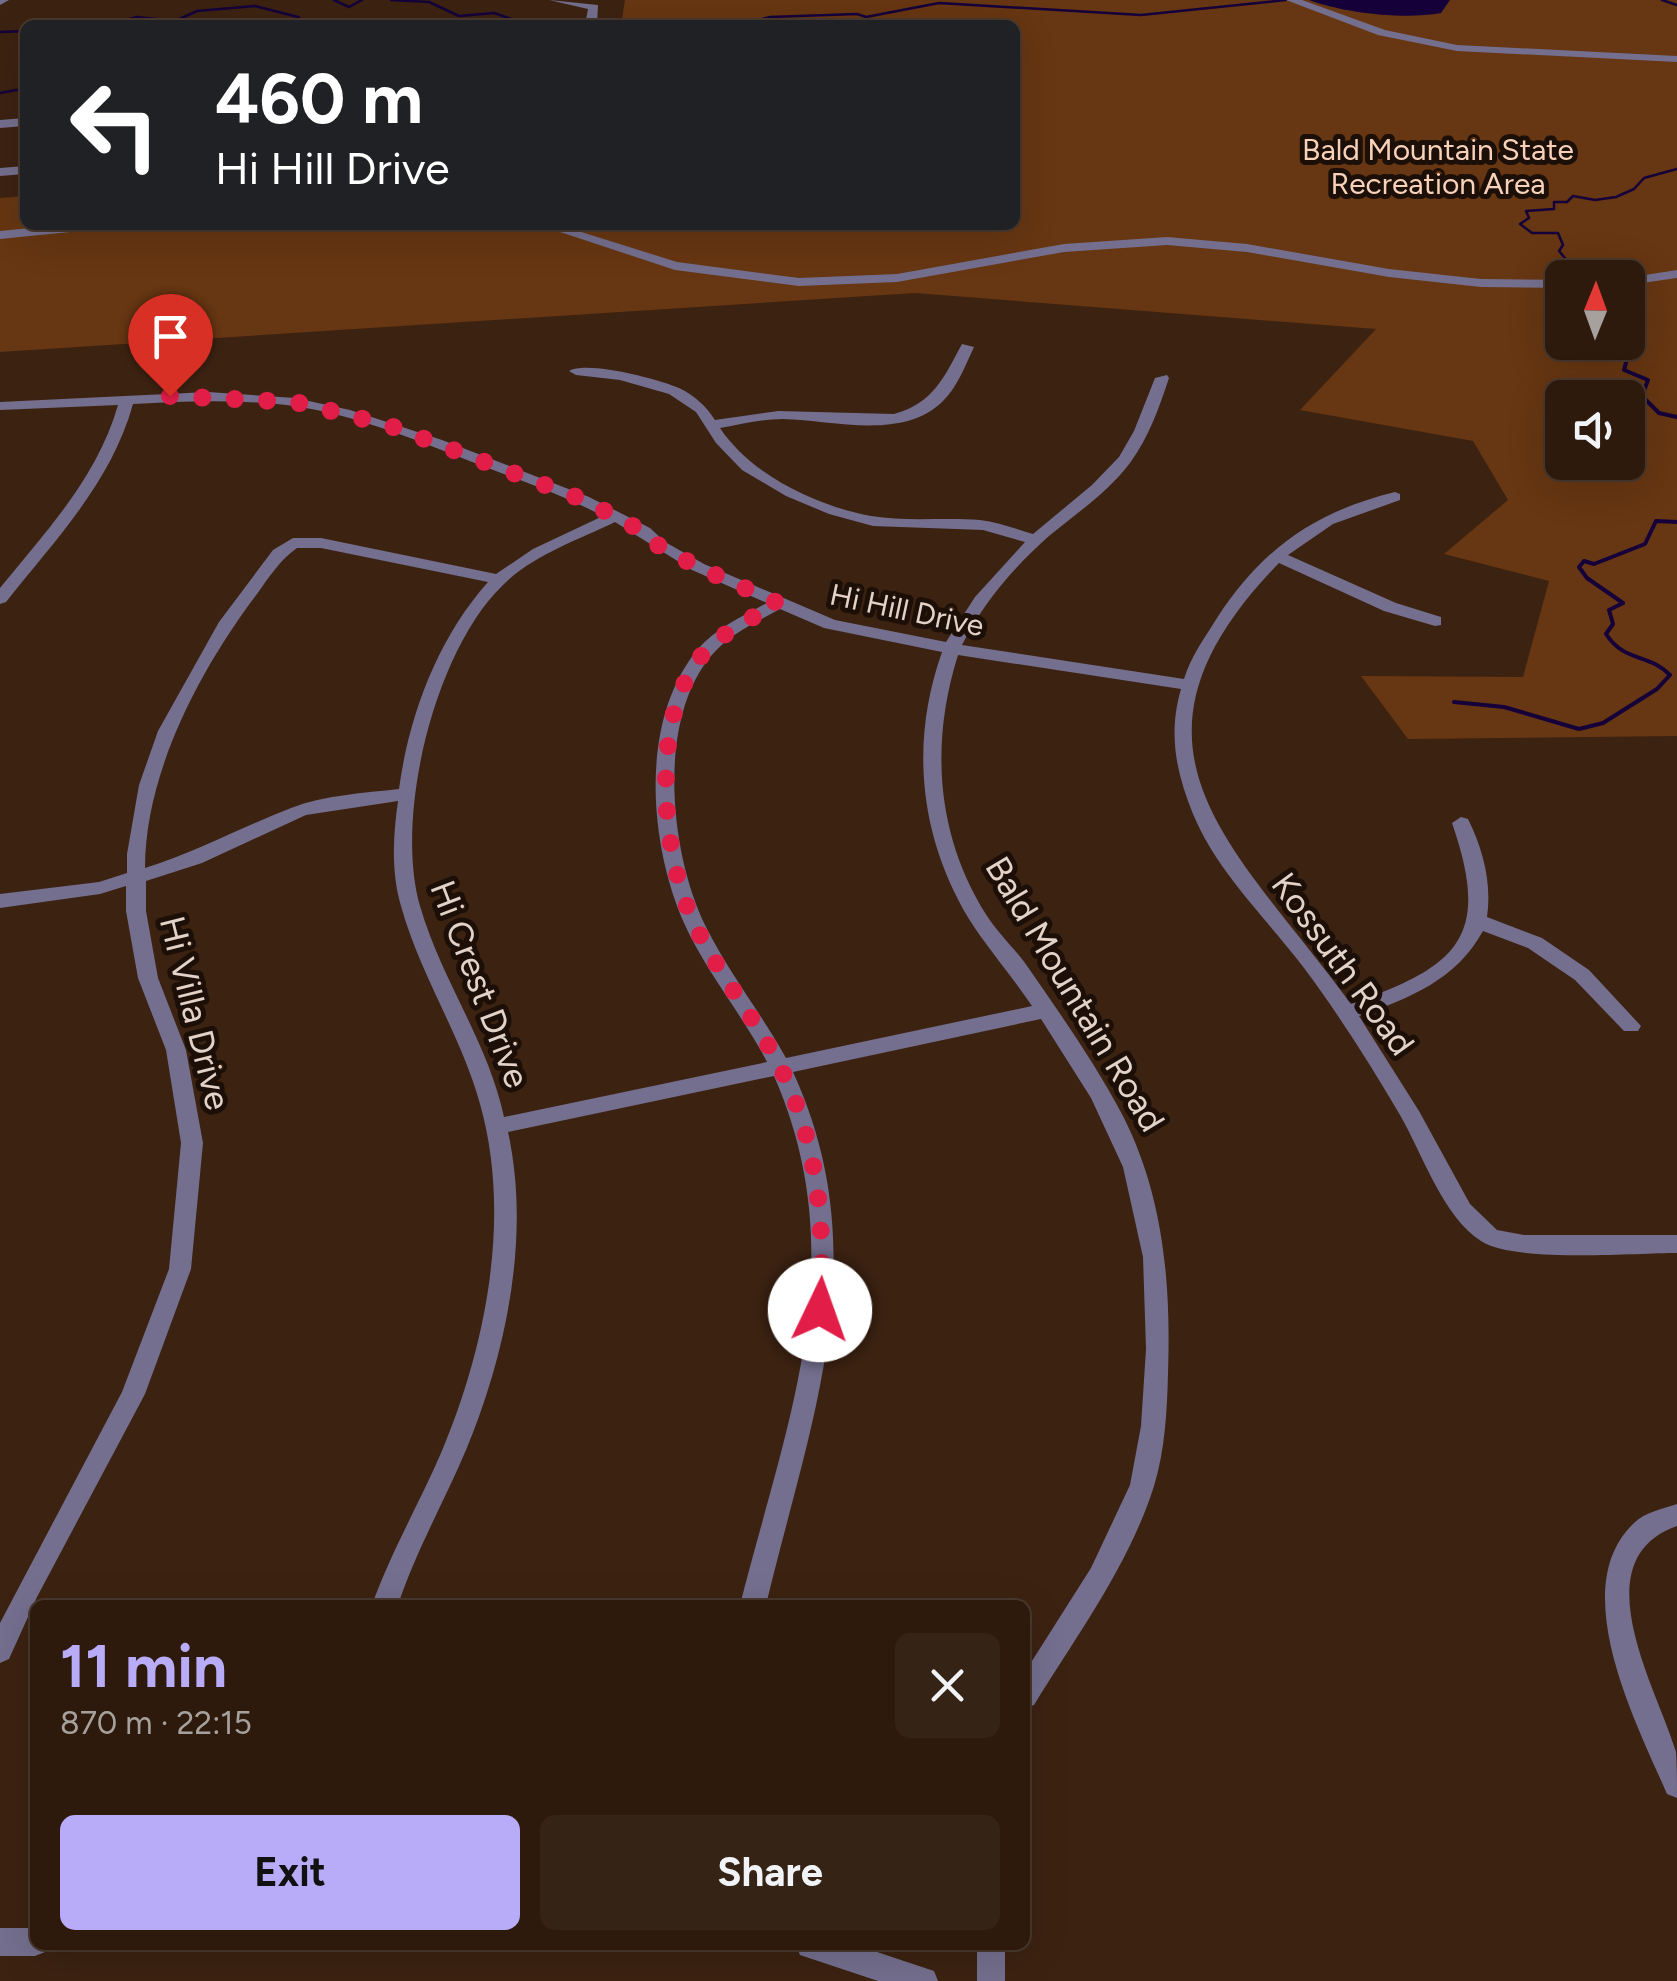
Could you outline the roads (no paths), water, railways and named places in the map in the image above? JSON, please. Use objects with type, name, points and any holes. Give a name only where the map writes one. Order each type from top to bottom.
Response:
[{"type":"street","points":[[555,0],[594,7],[592,20]]},
{"type":"street","points":[[1292,0],[1382,33],[1457,48],[1677,59]]},
{"type":"street","points":[[0,234],[44,230]]},
{"type":"street","points":[[562,230],[675,266],[799,282],[897,278],[1064,248],[1167,242],[1247,248],[1400,275],[1480,283],[1545,284]]},
{"type":"street","points":[[1645,279],[1677,274]]},
{"type":"street","points":[[712,425],[770,416],[865,422],[914,413],[941,399],[952,386],[967,348]]},
{"type":"street","points":[[576,371],[621,376],[674,391],[701,409],[748,467],[792,493],[835,511],[873,521],[984,525],[1036,540]]},
{"type":"street","name":"Bald Mountain Road","points":[[1030,1688],[1108,1561],[1138,1498],[1148,1458],[1155,1399],[1158,1268],[1134,1165],[1099,1094],[975,909],[938,822],[930,751],[951,650],[982,601],[1036,540],[1123,461],[1140,432],[1162,378]]},
{"type":"street","name":"Hi Hill Drive","points":[[0,406],[250,397],[345,412],[538,481],[616,516],[685,560],[830,624],[951,650],[1186,685]]},
{"type":"street","points":[[0,599],[93,483],[118,432],[128,399]]},
{"type":"street","name":"Kossuth Road","points":[[1395,497],[1336,513],[1278,558],[1212,630],[1186,685],[1181,754],[1209,830],[1230,866],[1346,1013],[1468,1218],[1492,1237],[1524,1244],[1677,1244]]},
{"type":"street","name":"Hi Crest Drive","points":[[387,1600],[396,1569],[461,1434],[492,1344],[503,1224],[503,1179],[496,1127],[481,1065],[432,964],[408,900],[402,845],[404,794],[419,736],[448,656],[469,617],[499,578],[616,516]]},
{"type":"street","name":"Hi Villa Drive","points":[[0,1651],[28,1590],[134,1394],[180,1269],[192,1143],[176,1050],[148,978],[136,911],[136,854],[148,785],[167,730],[226,622],[280,553],[293,543],[307,540],[499,578]]},
{"type":"street","points":[[1278,558],[1390,607],[1435,621]]},
{"type":"street","points":[[754,1600],[801,1430],[818,1345],[824,1238],[809,1144],[780,1068],[693,922],[670,848],[666,798],[678,704],[692,668],[729,633],[778,603]]},
{"type":"street","points":[[0,902],[100,888],[211,852],[278,818],[332,802],[404,794]]},
{"type":"street","points":[[1346,1013],[1414,987],[1446,969],[1466,946],[1478,921],[1482,896],[1475,854],[1461,823]]},
{"type":"street","points":[[1478,921],[1535,942],[1582,975],[1631,1026]]},
{"type":"street","points":[[496,1127],[1044,1011]]},
{"type":"street","points":[[1677,1514],[1642,1530],[1618,1574],[1616,1600],[1620,1630],[1653,1730],[1677,1785]]},
{"type":"street","points":[[0,1942],[30,1942]]},
{"type":"street","points":[[826,1950],[924,1981]]},
{"type":"street","points":[[990,1950],[991,1981]]},
{"type":"waterway","points":[[334,0],[349,7],[362,0]]},
{"type":"waterway","points":[[391,0],[429,2],[459,16],[494,13],[514,20]]},
{"type":"waterway","points":[[758,20],[857,14],[866,17],[939,3],[1141,15],[1286,0]]},
{"type":"waterway","points":[[1662,0],[1677,5]]},
{"type":"waterway","points":[[177,20],[197,11],[255,6],[301,20]]},
{"type":"waterway","points":[[126,20],[137,17],[166,20]]},
{"type":"waterway","points":[[0,32],[20,31]]},
{"type":"waterway","points":[[0,93],[20,89]]},
{"type":"waterway","points":[[1567,260],[1559,251],[1563,245],[1558,233],[1532,233],[1520,224],[1529,218],[1526,211],[1554,209],[1554,202],[1567,202],[1573,196],[1595,200],[1616,197],[1634,189],[1644,178],[1677,169]]},
{"type":"waterway","points":[[1627,360],[1624,370],[1648,380],[1642,396],[1659,413],[1677,417]]},
{"type":"waterway","points":[[1454,702],[1504,707],[1579,729],[1603,723],[1657,689],[1670,675],[1613,643],[1606,634],[1613,624],[1609,610],[1623,603],[1587,578],[1579,567],[1584,561],[1594,564],[1645,544],[1656,521],[1677,522]]},
{"type":"park label","name":"Bald Mountain State Recreation Area","points":[[1438,166]]}]
